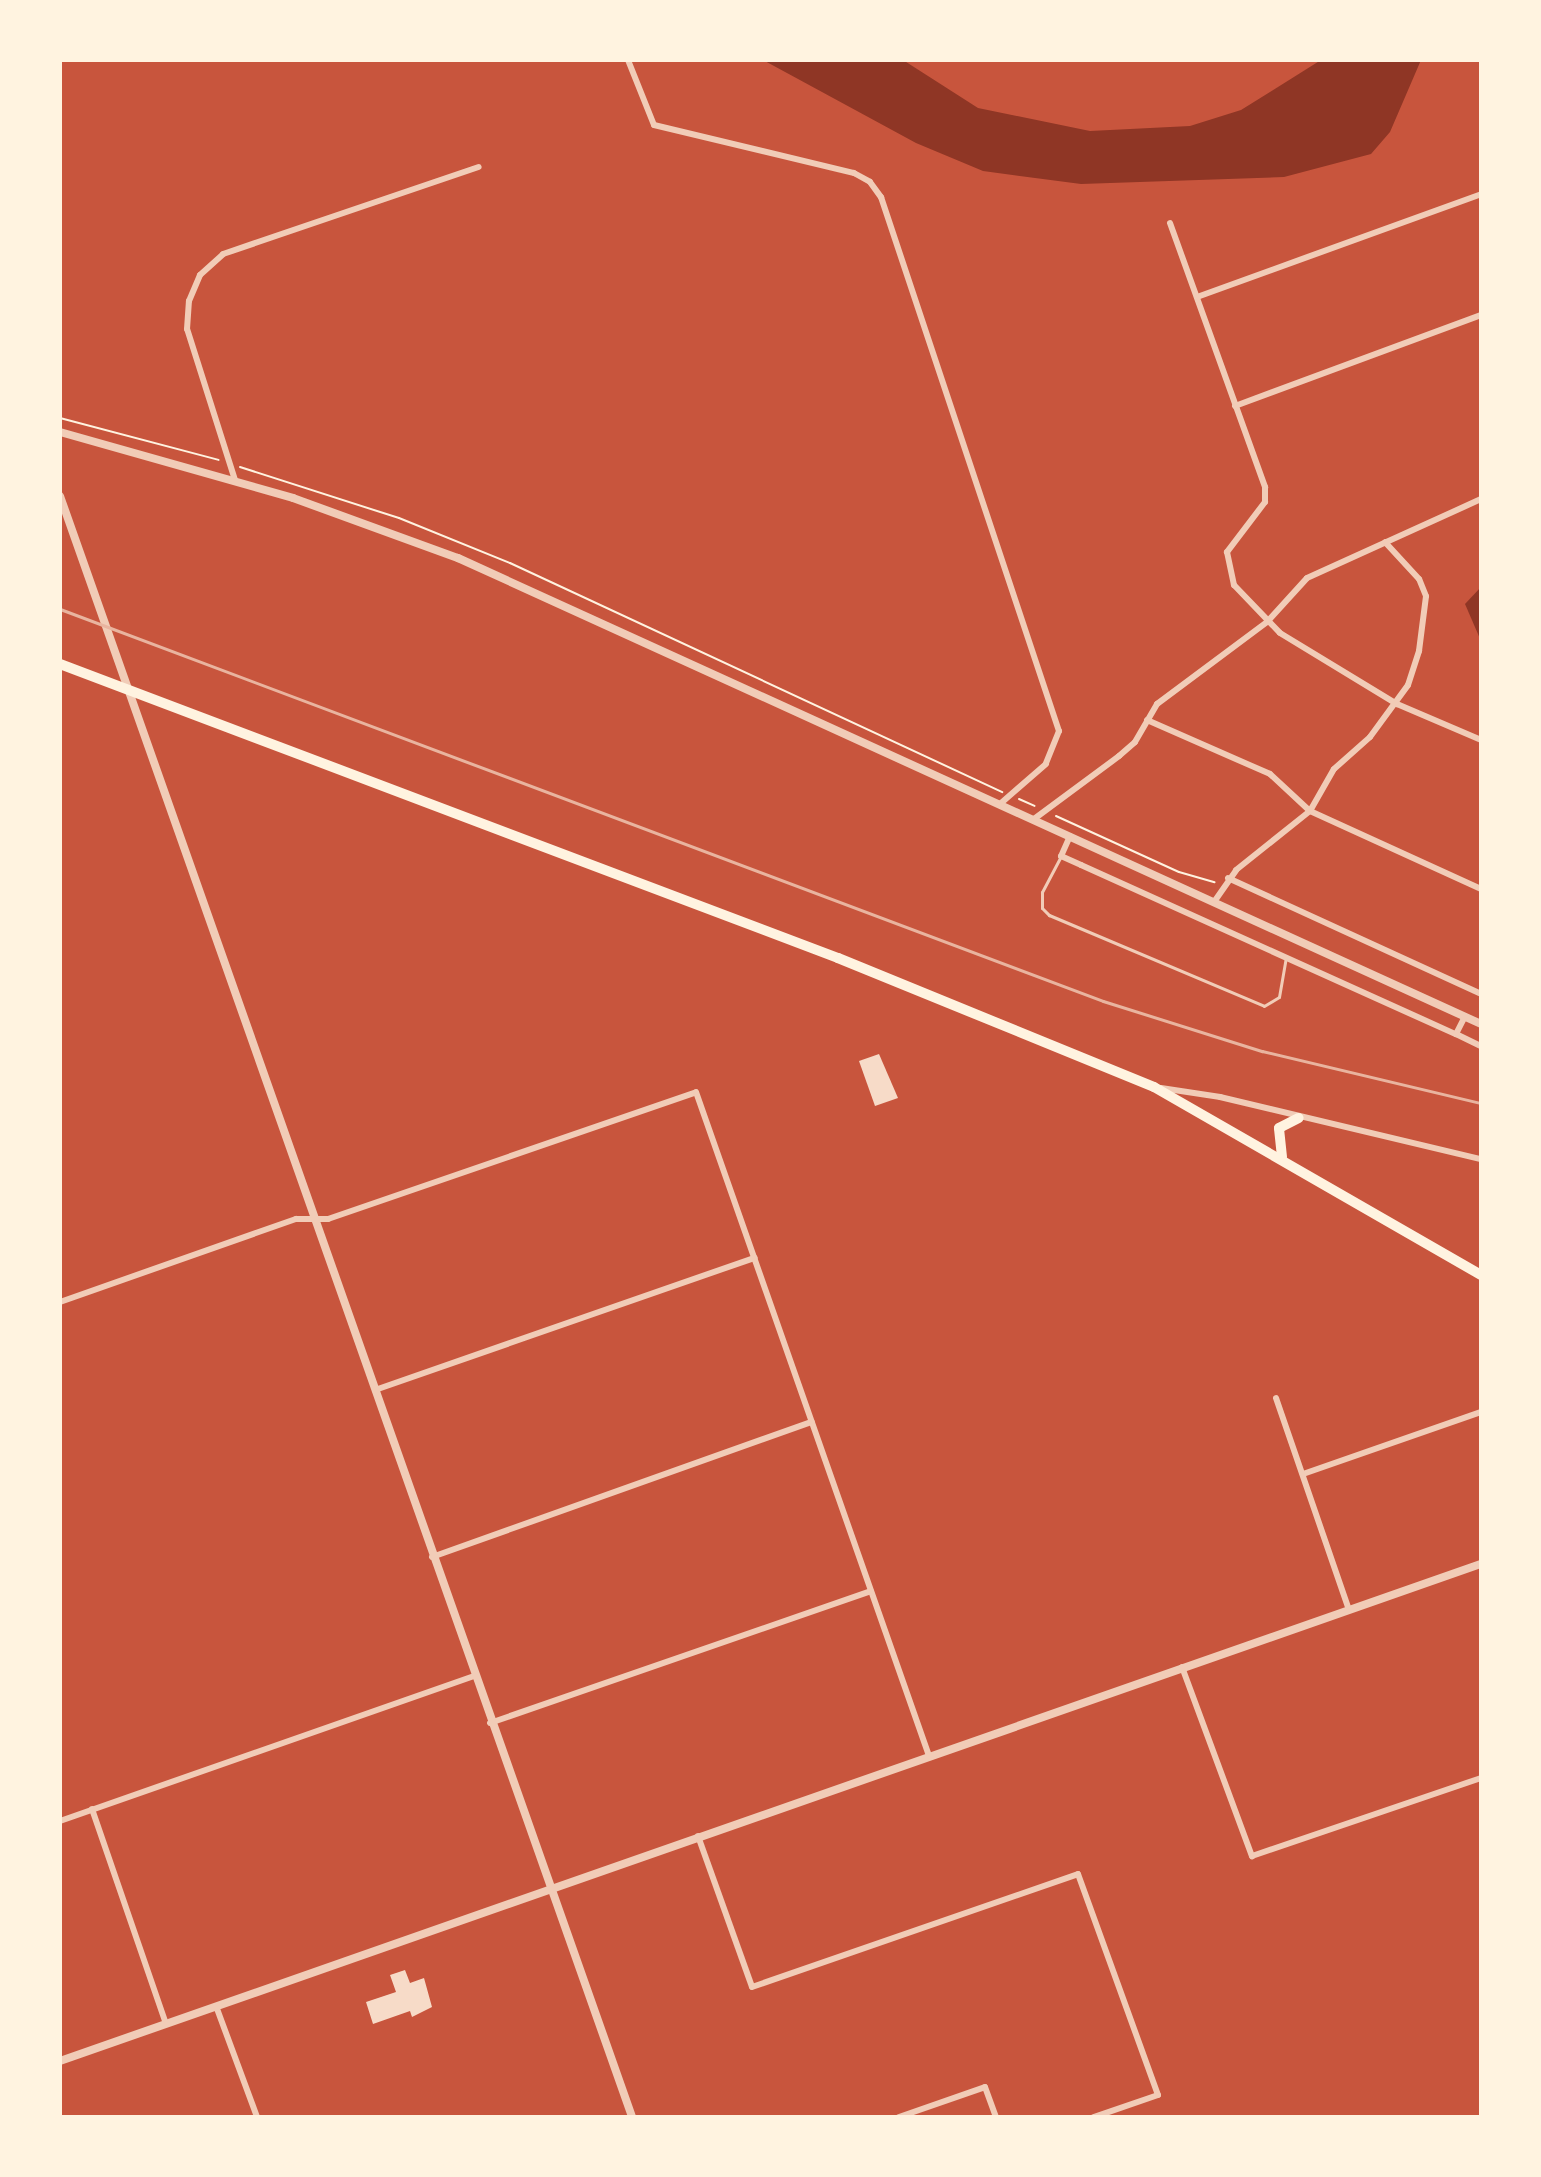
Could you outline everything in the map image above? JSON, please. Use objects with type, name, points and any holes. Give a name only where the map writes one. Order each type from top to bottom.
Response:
[{"type":"highway","points":[[60,664],[838,958],[1154,1087],[1282,1157],[1481,1275]]},
{"type":"highway","points":[[1282,1157],[1279,1128],[1299,1118]]},
{"type":"street","points":[[628,60],[654,125],[854,173],[870,182],[881,197],[1059,731],[1046,764],[1000,804]]},
{"type":"street","points":[[235,480],[187,329],[190,298],[200,275],[223,254],[479,167]]},
{"type":"street","points":[[1197,297],[1481,194]]},
{"type":"street","points":[[1170,223],[1266,496],[1230,543],[1226,565],[1241,595],[1267,622],[1397,704],[1481,740]]},
{"type":"street","points":[[1235,406],[1481,315]]},
{"type":"street","points":[[60,432],[235,480],[458,558],[1481,1024]]},
{"type":"street","points":[[60,496],[473,1676],[632,2117]]},
{"type":"street","points":[[1034,819],[1119,756],[1166,696],[1267,622],[1307,578],[1481,499]]},
{"type":"street","points":[[1214,902],[1228,878],[1310,811],[1334,769],[1397,704],[1415,665],[1427,604],[1419,579],[1385,542]]},
{"type":"street","points":[[1147,720],[1270,774],[1310,811],[1481,889]]},
{"type":"street","points":[[1070,836],[1061,856],[1481,1046]]},
{"type":"street","points":[[1228,878],[1481,994]]},
{"type":"street","points":[[1256,942],[1264,925]]},
{"type":"street","points":[[1456,1034],[1465,1016]]},
{"type":"street","points":[[1154,1087],[1220,1097],[1481,1159]]},
{"type":"street","points":[[60,1302],[296,1219],[328,1219],[696,1092],[929,1756]]},
{"type":"street","points":[[375,1390],[755,1258]]},
{"type":"street","points":[[1276,1398],[1349,1610]]},
{"type":"street","points":[[1303,1474],[1481,1412]]},
{"type":"street","points":[[432,1557],[812,1422]]},
{"type":"street","points":[[60,2061],[1481,1564]]},
{"type":"street","points":[[490,1723],[871,1591]]},
{"type":"street","points":[[1182,1667],[1252,1856],[1481,1778]]},
{"type":"street","points":[[60,1821],[473,1676]]},
{"type":"street","points":[[92,1809],[166,2024]]},
{"type":"street","points":[[698,1836],[752,1987],[1078,1874],[1158,2095],[1094,2117]]},
{"type":"street","points":[[216,2006],[257,2117]]},
{"type":"street","points":[[899,2117],[985,2087],[996,2117]]},
{"type":"lane","points":[[1061,856],[1042,892],[1042,908],[1049,915],[1264,1006],[1279,997],[1286,956]]},
{"type":"shaded area","points":[[763,60],[903,60],[978,108],[1090,131],[1190,126],[1241,110],[1321,60],[1421,60],[1390,132],[1371,154],[1284,177],[1081,184],[983,171],[916,143]]},
{"type":"shaded area","points":[[1481,587],[1481,641],[1465,604]]},
{"type":"building","points":[[879,1054],[898,1098],[875,1106],[859,1061]]},
{"type":"building","points":[[405,1970],[410,1983],[424,1978],[432,2007],[412,2017],[410,2011],[373,2024],[366,2002],[396,1992],[390,1975]]},
{"type":"railway","points":[[60,609],[1103,1001],[1262,1051],[1481,1103]]}]
